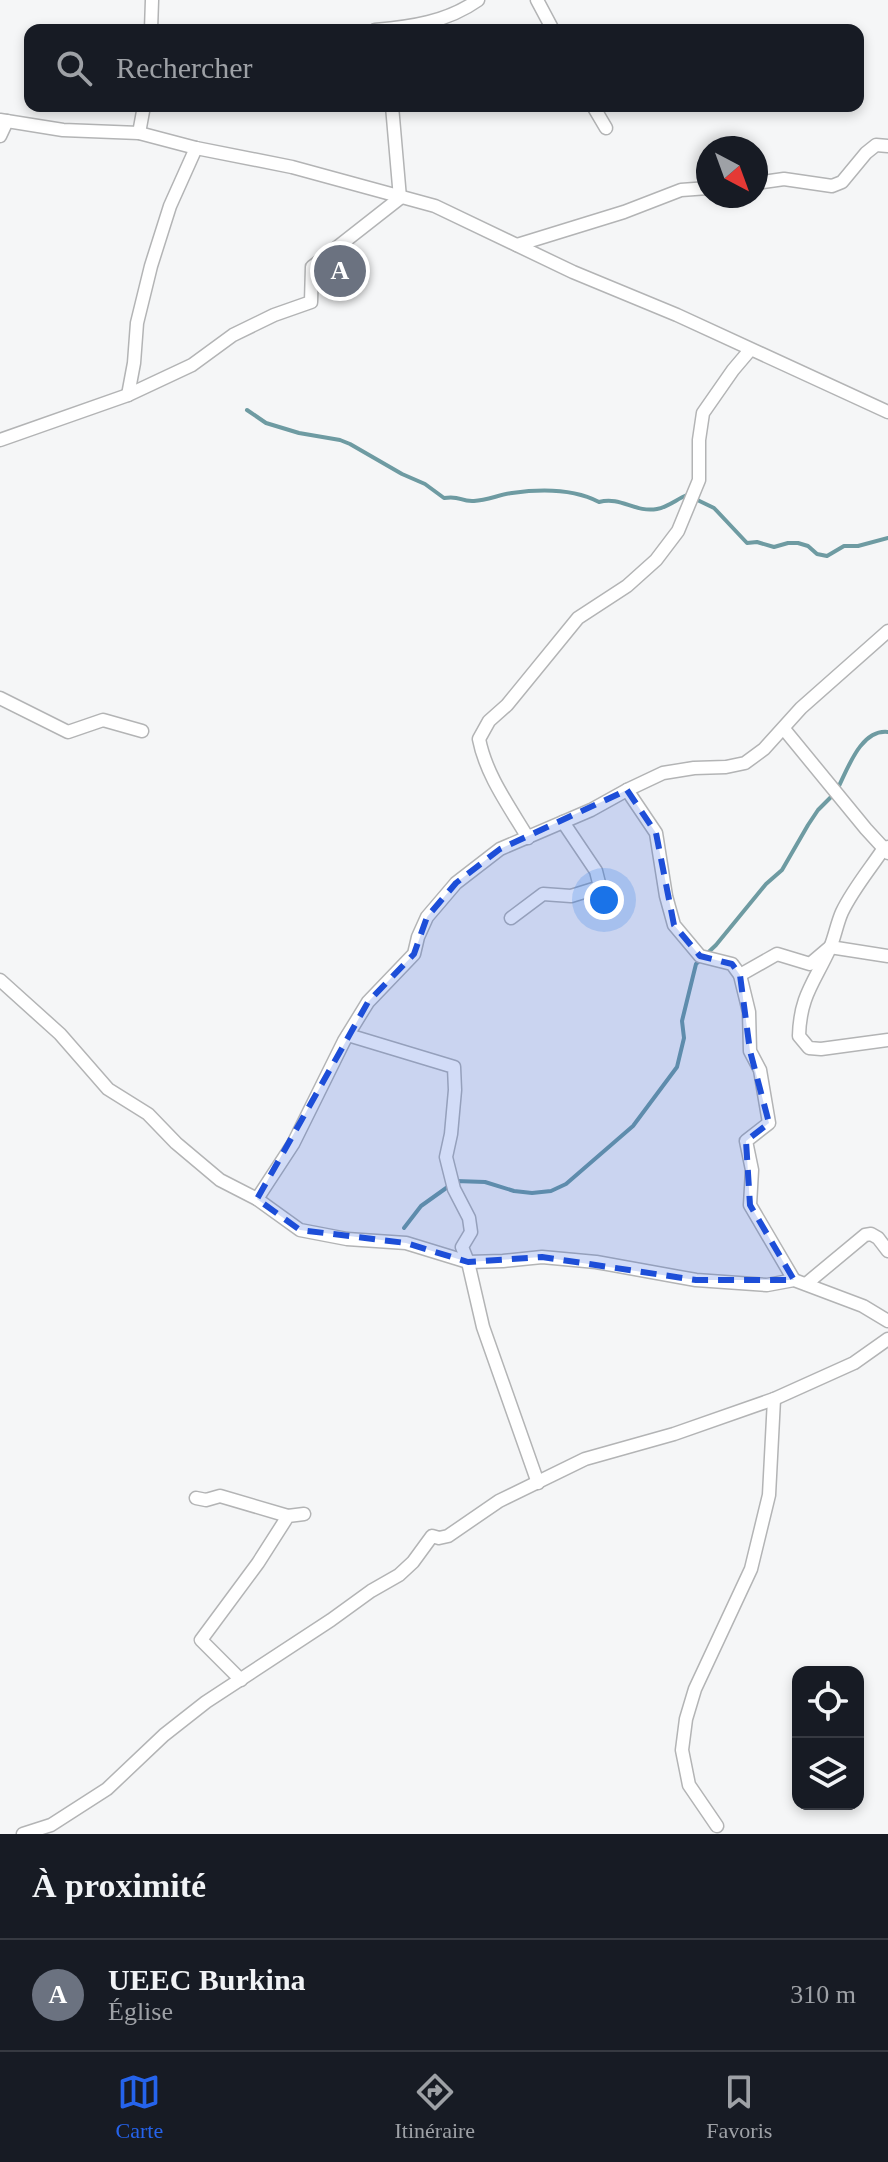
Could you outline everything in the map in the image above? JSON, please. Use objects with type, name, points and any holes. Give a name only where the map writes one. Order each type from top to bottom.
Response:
[{"type":"street","points":[[151,24],[152,0]]},
{"type":"street","points":[[417,24],[445,19],[478,0]]},
{"type":"street","points":[[537,0],[550,24]]},
{"type":"street","points":[[139,133],[143,112]]},
{"type":"street","points":[[393,112],[400,198]]},
{"type":"street","points":[[597,112],[606,128]]},
{"type":"street","points":[[0,136],[4,120],[63,130],[139,133],[292,167],[435,206],[573,272],[677,315],[888,412]]},
{"type":"street","points":[[768,181],[784,179],[832,186],[842,182],[876,145],[888,146]]},
{"type":"street","points":[[128,395],[137,323],[151,266],[170,206],[196,148]]},
{"type":"street","points":[[517,245],[624,212],[681,190],[696,189]]},
{"type":"street","points":[[0,440],[128,395],[192,365],[233,335],[274,315],[311,302],[312,267],[400,198]]},
{"type":"street","points":[[528,838],[490,775],[479,739],[489,721],[507,705],[578,618],[627,586],[656,560],[678,531],[699,480],[703,413],[750,350]]},
{"type":"street","points":[[257,1199],[293,1144],[368,1002],[414,954],[427,917],[456,883],[500,849],[591,810],[663,773],[745,763],[764,749],[801,708],[888,631]]},
{"type":"street","points":[[0,698],[68,732],[103,720],[142,731]]},
{"type":"street","points":[[784,729],[866,829],[887,849],[842,912],[830,947],[803,1001],[799,1036],[809,1048],[821,1049],[888,1040]]},
{"type":"street","points":[[627,790],[656,833],[674,925],[700,956],[732,964],[740,975],[749,1012],[750,1051],[760,1070],[769,1123],[746,1141],[752,1170],[750,1205],[800,1282]]},
{"type":"street","points":[[511,918],[543,894],[571,896],[600,887],[596,871],[563,822]]},
{"type":"street","points":[[740,975],[777,954],[810,964],[830,947],[888,956]]},
{"type":"street","points":[[0,980],[60,1034],[108,1089],[148,1114],[176,1143],[220,1180],[257,1199],[300,1230],[347,1239],[406,1243],[468,1262],[542,1257],[596,1262],[696,1280],[767,1285],[800,1282],[863,1306],[888,1321]]},
{"type":"street","points":[[348,1035],[454,1067],[455,1090],[446,1157],[454,1189],[469,1218],[471,1232],[462,1247],[483,1327],[538,1483]]},
{"type":"street","points":[[800,1282],[865,1235],[878,1238],[888,1251]]},
{"type":"street","points":[[23,1834],[51,1825],[107,1789],[164,1735],[206,1702],[399,1575],[432,1536],[448,1536],[499,1501],[585,1459],[674,1434],[774,1399],[854,1363],[888,1339]]},
{"type":"street","points":[[717,1826],[689,1785],[682,1750],[686,1719],[695,1689],[751,1569],[769,1495],[774,1399]]},
{"type":"street","points":[[196,1498],[206,1500],[220,1496],[288,1516],[304,1514]]},
{"type":"street","points":[[241,1680],[201,1640],[258,1563],[288,1516]]},
{"type":"highlighted area","points":[[627,790],[656,833],[674,925],[700,956],[732,964],[740,975],[750,1051],[769,1123],[746,1141],[750,1205],[794,1280],[696,1280],[542,1257],[468,1262],[406,1243],[300,1230],[257,1199],[368,1002],[414,954],[427,917],[456,883],[500,849]]},
{"type":"waterway","points":[[247,410],[266,423],[350,444],[425,484],[444,498],[474,501],[523,492],[557,491],[649,510],[665,507],[687,495],[714,508],[747,543],[757,542],[774,547],[798,543],[827,556],[844,546],[858,546],[888,538]]},
{"type":"waterway","points":[[838,788],[863,743],[879,733],[888,732]]},
{"type":"waterway","points":[[404,1228],[421,1206],[456,1181],[485,1182],[532,1193],[551,1191],[566,1184],[633,1126],[677,1067],[684,1038],[682,1021],[696,964],[782,870],[818,810],[833,795]]},
{"type":"place","name":"UEEC Burkina","points":[[340,271]]}]
